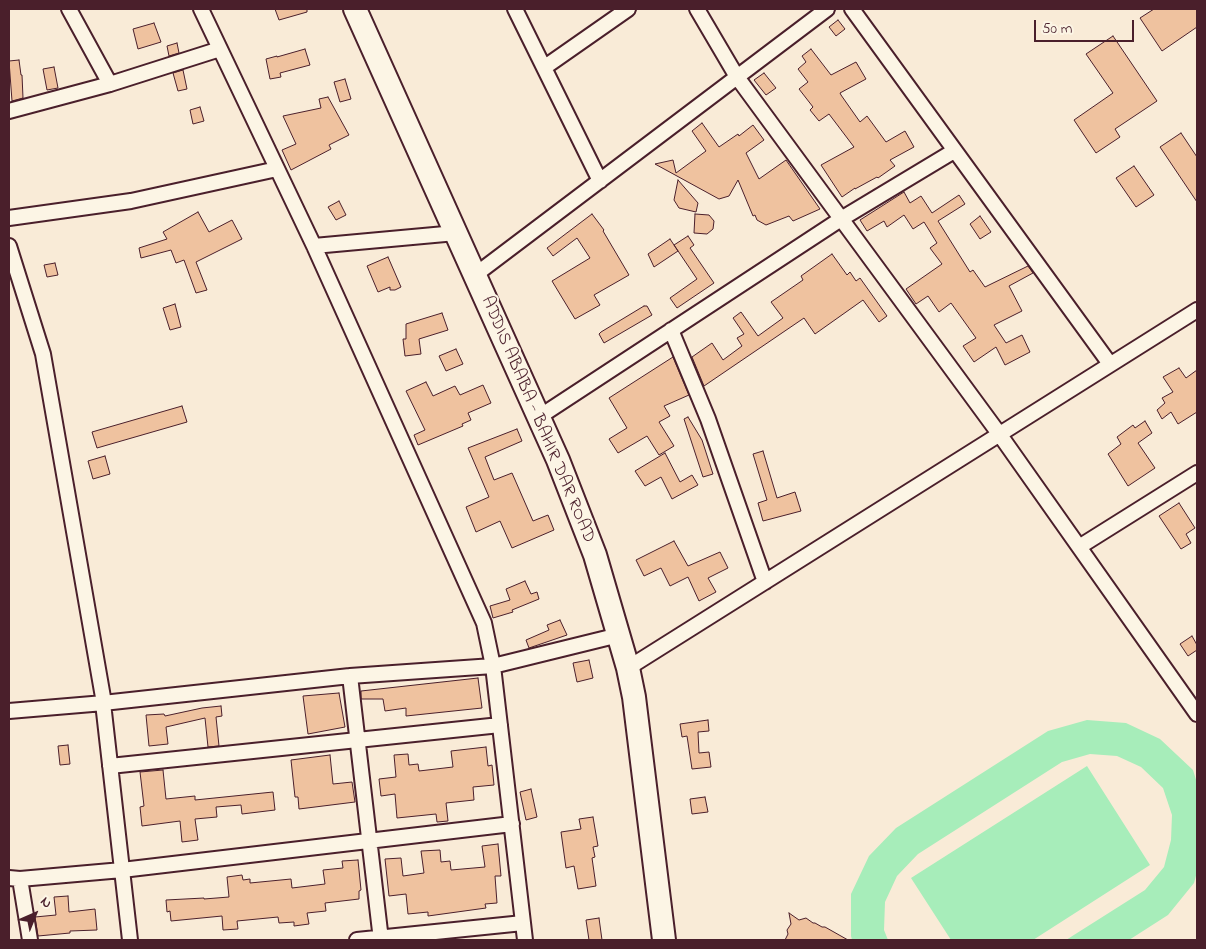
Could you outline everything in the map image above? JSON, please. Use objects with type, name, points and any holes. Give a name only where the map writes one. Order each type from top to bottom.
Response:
[{"type":"highway","name":"ADDIS ABABA - BAHIR DAR ROAD","points":[[354,9],[539,417],[595,554],[628,668],[634,697],[664,940]]},
{"type":"street","points":[[69,9],[110,84]]},
{"type":"street","points":[[201,9],[314,246],[484,622],[493,666],[526,940]]},
{"type":"street","points":[[516,9],[600,181]]},
{"type":"street","points":[[545,67],[628,9]]},
{"type":"street","points":[[697,9],[737,77],[1000,435],[1197,714]]},
{"type":"street","points":[[474,275],[826,9]]},
{"type":"street","points":[[852,9],[1110,364]]},
{"type":"street","points":[[9,111],[110,84],[220,49]]},
{"type":"street","points":[[539,417],[841,219],[954,151]]},
{"type":"street","points":[[9,218],[131,201],[277,169]]},
{"type":"street","points":[[314,246],[456,233]]},
{"type":"street","points":[[9,246],[43,354],[104,702],[9,711]]},
{"type":"street","points":[[628,668],[1197,310]]},
{"type":"street","points":[[671,330],[708,419],[765,582]]},
{"type":"street","points":[[1079,547],[1197,473]]},
{"type":"street","points":[[130,940],[103,703],[350,676],[493,666],[619,636]]},
{"type":"street","points":[[350,676],[381,939]]},
{"type":"street","points":[[110,766],[500,725]]},
{"type":"street","points":[[30,940],[14,878],[122,870],[512,824]]},
{"type":"street","points":[[357,940],[523,923]]},
{"type":"green space","points":[[1087,720],[1126,723],[1160,739],[1193,770],[1197,783],[1197,872],[1194,883],[1168,915],[1129,940],[1066,940],[1145,890],[1164,867],[1171,840],[1172,815],[1163,788],[1141,767],[1117,756],[1090,754],[1062,762],[918,854],[897,876],[885,902],[884,930],[888,940],[852,940],[851,894],[869,856],[896,828],[1048,731]]},
{"type":"green space","points":[[1087,766],[1150,865],[1033,940],[951,940],[911,878]]},
{"type":"building","points":[[275,9],[307,9],[307,12],[279,20]]},
{"type":"building","points":[[1154,9],[1197,9],[1197,27],[1162,51],[1140,18]]},
{"type":"building","points":[[838,20],[845,29],[836,36],[829,27]]},
{"type":"building","points":[[154,23],[161,42],[138,49],[133,29]]},
{"type":"building","points":[[1113,36],[1157,101],[1115,129],[1120,137],[1096,153],[1074,120],[1113,93],[1086,54]]},
{"type":"building","points":[[177,43],[179,53],[169,56],[167,46]]},
{"type":"building","points":[[305,49],[310,65],[280,73],[281,77],[270,79],[266,59]]},
{"type":"building","points":[[811,49],[831,75],[856,62],[866,79],[840,93],[841,95],[860,122],[867,116],[886,142],[905,131],[914,147],[890,160],[895,166],[878,178],[855,188],[842,197],[821,165],[854,147],[829,114],[819,121],[810,110],[813,107],[799,89],[808,82],[798,69],[806,62],[802,56]]},
{"type":"building","points":[[19,60],[23,98],[12,101],[9,61]]},
{"type":"building","points":[[54,67],[58,88],[47,90],[43,69]]},
{"type":"building","points":[[183,70],[187,89],[178,91],[173,73]]},
{"type":"building","points":[[764,73],[776,88],[766,95],[754,80]]},
{"type":"building","points":[[345,79],[351,99],[340,102],[334,82]]},
{"type":"building","points":[[328,97],[349,135],[329,145],[331,149],[291,170],[282,150],[296,144],[283,116],[321,108],[319,99]]},
{"type":"building","points":[[200,107],[204,121],[193,124],[190,110]]},
{"type":"building","points":[[702,123],[719,147],[738,134],[739,136],[753,125],[764,140],[746,153],[759,179],[786,160],[820,209],[793,221],[789,216],[766,225],[757,220],[755,215],[753,216],[738,180],[729,196],[719,199],[655,164],[673,160],[676,173],[706,151],[692,131]]},
{"type":"building","points":[[1181,133],[1197,157],[1197,202],[1160,147]]},
{"type":"building","points":[[1134,166],[1154,195],[1136,207],[1116,178]]},
{"type":"building","points":[[678,180],[698,203],[696,212],[679,208],[674,200]]},
{"type":"building","points":[[904,192],[910,203],[921,196],[932,213],[959,195],[965,204],[938,221],[970,272],[973,270],[985,287],[1028,266],[1033,273],[1009,286],[1022,311],[994,325],[1006,343],[1022,335],[1030,352],[1005,365],[996,347],[974,362],[963,346],[976,338],[951,303],[939,312],[928,296],[916,304],[906,289],[942,264],[930,248],[937,243],[924,222],[913,229],[904,215],[887,227],[884,221],[867,231],[860,220]]},
{"type":"building","points":[[339,201],[346,215],[336,220],[328,207]]},
{"type":"building","points":[[198,212],[209,232],[232,220],[242,239],[196,262],[207,290],[196,293],[184,260],[176,263],[171,250],[141,258],[139,248],[167,239],[163,232]]},
{"type":"building","points":[[592,214],[604,230],[629,275],[594,295],[600,305],[575,319],[552,281],[590,258],[577,238],[553,256],[547,248]]},
{"type":"building","points":[[695,214],[709,215],[714,221],[713,229],[707,234],[694,233]]},
{"type":"building","points":[[980,216],[991,232],[980,239],[970,224]]},
{"type":"building","points":[[688,236],[694,245],[690,248],[714,283],[677,308],[670,298],[697,279],[674,245]]},
{"type":"building","points":[[670,239],[678,251],[654,267],[648,254]]},
{"type":"building","points":[[832,254],[847,275],[850,272],[856,281],[860,278],[887,316],[879,322],[863,300],[815,334],[804,318],[704,386],[692,357],[712,343],[723,360],[742,346],[737,338],[744,334],[733,318],[741,312],[758,336],[783,318],[771,302],[803,280],[801,276]]},
{"type":"building","points":[[388,257],[401,287],[390,290],[390,287],[378,292],[367,266]]},
{"type":"building","points":[[55,263],[58,275],[47,277],[44,265]]},
{"type":"building","points":[[175,304],[181,327],[170,330],[163,308]]},
{"type":"building","points":[[647,306],[652,315],[604,343],[599,334],[601,332]]},
{"type":"building","points":[[442,313],[448,330],[419,339],[421,354],[405,356],[403,339],[406,339],[406,324]]},
{"type":"building","points":[[456,349],[463,364],[446,371],[439,356]]},
{"type":"building","points":[[673,357],[689,395],[664,406],[670,416],[659,422],[674,446],[659,455],[647,436],[618,453],[609,439],[627,428],[609,398]]},
{"type":"building","points":[[1179,368],[1186,378],[1197,370],[1197,412],[1178,424],[1171,412],[1162,419],[1157,410],[1165,403],[1162,398],[1173,392],[1163,377]]},
{"type":"building","points":[[426,382],[433,396],[455,386],[460,395],[483,385],[491,403],[468,413],[471,420],[462,424],[463,426],[418,445],[414,435],[425,430],[406,391]]},
{"type":"building","points":[[182,406],[187,422],[97,448],[92,432]]},
{"type":"building","points":[[688,417],[702,440],[713,474],[703,477],[684,419]]},
{"type":"building","points":[[1145,421],[1152,433],[1138,443],[1155,468],[1128,486],[1108,454],[1121,444],[1117,437],[1133,425],[1135,428]]},
{"type":"building","points":[[517,429],[522,441],[485,457],[494,480],[512,473],[533,521],[548,515],[554,530],[512,548],[500,521],[476,532],[466,507],[489,497],[468,448]]},
{"type":"building","points":[[763,451],[777,498],[795,492],[801,511],[763,521],[758,503],[767,500],[753,454]]},
{"type":"building","points":[[665,453],[680,482],[692,475],[698,485],[672,499],[661,477],[645,486],[635,471]]},
{"type":"building","points":[[105,456],[110,474],[93,479],[88,461]]},
{"type":"building","points":[[1179,503],[1195,528],[1186,534],[1191,543],[1181,549],[1159,516]]},
{"type":"building","points":[[674,541],[688,566],[720,552],[728,568],[708,578],[716,592],[699,601],[688,577],[670,586],[661,568],[644,576],[636,560]]},
{"type":"building","points":[[525,581],[531,594],[537,592],[539,599],[512,610],[513,612],[493,618],[490,606],[510,600],[506,589]]},
{"type":"building","points":[[560,620],[567,635],[529,648],[526,640],[549,630],[547,625]]},
{"type":"building","points":[[1192,636],[1197,645],[1197,650],[1188,656],[1180,644]]},
{"type":"building","points":[[589,660],[593,678],[577,682],[573,663]]},
{"type":"building","points":[[478,678],[482,708],[406,716],[406,708],[385,711],[383,699],[361,699],[361,691]]},
{"type":"building","points":[[339,693],[345,727],[308,734],[303,696]]},
{"type":"building","points":[[221,706],[222,716],[216,717],[219,746],[208,747],[205,718],[166,727],[168,744],[149,746],[146,715],[164,714],[165,716]]},
{"type":"building","points":[[708,720],[709,731],[698,732],[699,753],[709,752],[711,767],[692,769],[687,736],[682,737],[680,724]]},
{"type":"building","points":[[68,745],[70,764],[60,765],[58,746]]},
{"type":"building","points":[[486,747],[488,766],[492,765],[494,785],[473,787],[474,800],[446,803],[448,821],[437,822],[436,814],[397,818],[395,794],[381,796],[379,779],[396,777],[394,755],[408,754],[409,765],[418,764],[419,771],[453,767],[451,751]]},
{"type":"building","points":[[330,755],[333,784],[352,782],[355,802],[299,809],[298,797],[295,797],[291,760]]},
{"type":"building","points":[[163,770],[166,799],[195,796],[195,800],[273,792],[275,810],[242,814],[241,805],[216,807],[217,817],[195,819],[198,840],[182,842],[180,821],[142,826],[140,807],[144,806],[140,772]]},
{"type":"building","points":[[531,789],[537,817],[526,820],[520,792]]},
{"type":"building","points":[[705,797],[708,812],[692,814],[690,799]]},
{"type":"building","points":[[593,817],[598,846],[593,847],[595,857],[592,858],[596,886],[578,889],[574,866],[566,868],[561,832],[581,829],[579,819]]},
{"type":"building","points":[[498,844],[501,876],[495,876],[497,903],[485,904],[486,908],[428,916],[428,912],[408,914],[406,894],[389,896],[385,859],[401,858],[403,876],[424,873],[421,851],[440,850],[441,862],[450,861],[451,870],[485,867],[482,846]]},
{"type":"building","points":[[358,860],[361,890],[359,891],[359,899],[325,903],[326,911],[307,913],[309,924],[294,926],[294,922],[279,923],[278,917],[237,921],[238,929],[223,930],[222,916],[171,921],[170,911],[167,912],[166,900],[229,897],[227,877],[242,875],[243,880],[250,879],[250,883],[291,879],[292,888],[325,884],[323,870],[343,868],[342,861]]},
{"type":"building","points":[[68,896],[69,912],[95,909],[97,930],[70,931],[70,933],[38,936],[35,917],[56,915],[54,897]]},
{"type":"building","points":[[789,913],[799,920],[806,918],[848,940],[785,940],[788,934],[787,930],[791,924]]},
{"type":"building","points":[[599,918],[602,940],[589,940],[586,920]]}]
